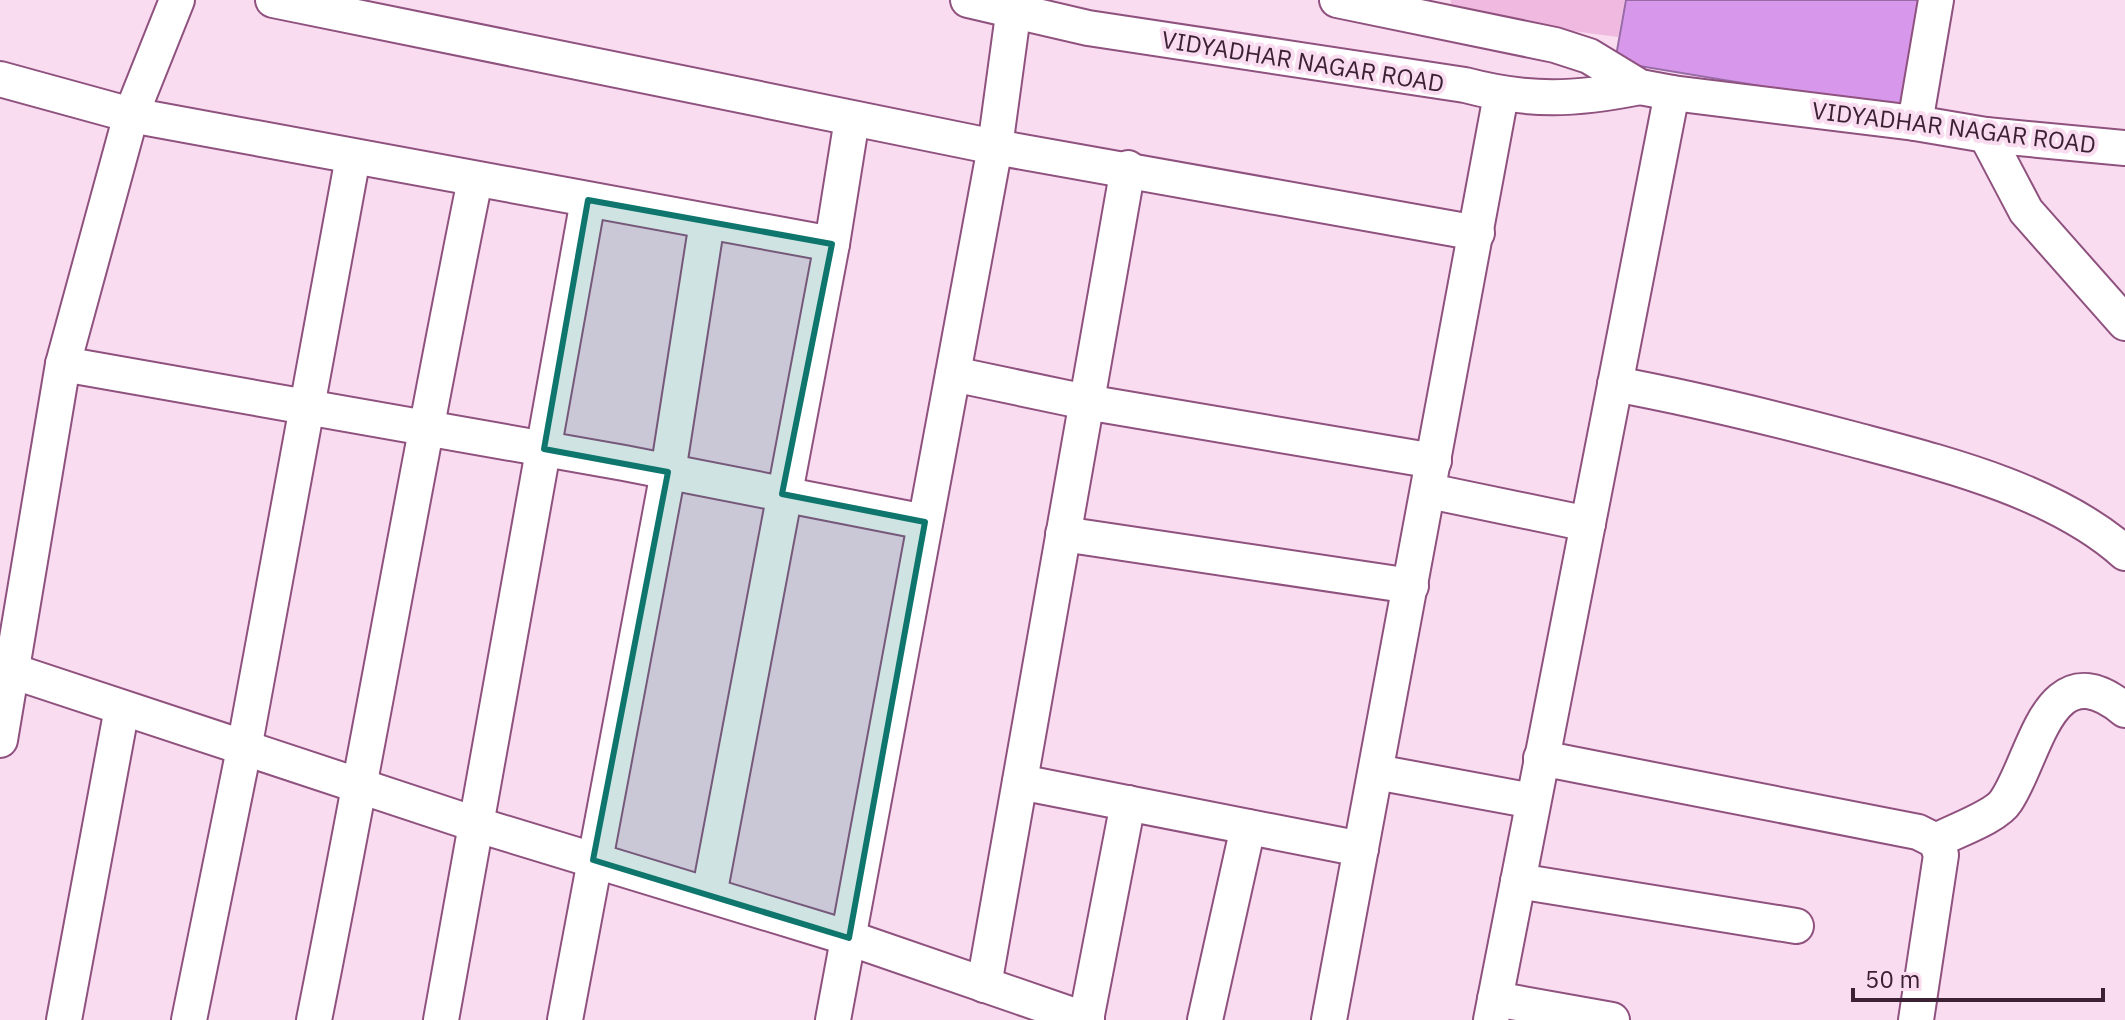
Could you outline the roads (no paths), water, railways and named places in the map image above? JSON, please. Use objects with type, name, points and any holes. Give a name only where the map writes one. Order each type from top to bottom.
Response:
[{"type":"street","points":[[0,740],[6,669],[63,364],[131,115],[177,0]]},
{"type":"street","points":[[273,0],[995,147],[1128,168],[1477,233]]},
{"type":"street","name":"VIDYADHAR NAGAR ROAD","points":[[968,0],[1016,6],[1088,28],[1465,85],[1501,95],[1580,99],[1656,90],[1986,135],[2125,148]]},
{"type":"street","name":"VIDYADHAR NAGAR ROAD","points":[[1337,0],[1555,45],[1589,56],[1656,90]]},
{"type":"street","points":[[1915,123],[1936,0]]},
{"type":"street","points":[[833,1020],[995,147],[1016,6]]},
{"type":"street","points":[[0,79],[131,115],[832,244]]},
{"type":"street","points":[[1612,1020],[1493,1009],[1615,384],[1656,90]]},
{"type":"street","points":[[1329,1020],[1501,95]]},
{"type":"street","points":[[709,895],[782,494],[832,244],[852,119]]},
{"type":"street","points":[[1986,135],[2026,211],[2125,323]]},
{"type":"street","points":[[189,1020],[244,749],[304,407],[353,157]]},
{"type":"street","points":[[984,985],[1128,168]]},
{"type":"street","points":[[314,1020],[361,787],[424,428],[475,180]]},
{"type":"street","points":[[441,1020],[588,200]]},
{"type":"street","points":[[565,1020],[668,472],[707,222]]},
{"type":"street","points":[[63,364],[544,449],[925,522]]},
{"type":"street","points":[[953,374],[1432,476],[1588,524]]},
{"type":"street","points":[[1615,384],[1724,405],[1906,453],[2016,489],[2113,542],[2125,553]]},
{"type":"street","points":[[1063,534],[1411,586]]},
{"type":"street","points":[[6,669],[478,825],[849,938],[1086,1020],[1128,803]]},
{"type":"street","points":[[1936,841],[1992,814],[2005,803],[2048,712],[2061,698],[2084,690],[2112,699],[2125,710]]},
{"type":"street","points":[[64,1020],[122,708]]},
{"type":"street","points":[[1541,758],[1918,832],[1936,841],[1941,855],[1916,1020]]},
{"type":"street","points":[[1376,772],[1533,801]]},
{"type":"street","points":[[1020,782],[1361,849]]},
{"type":"street","points":[[1205,1020],[1248,827]]},
{"type":"street","points":[[1518,881],[1796,926]]}]
